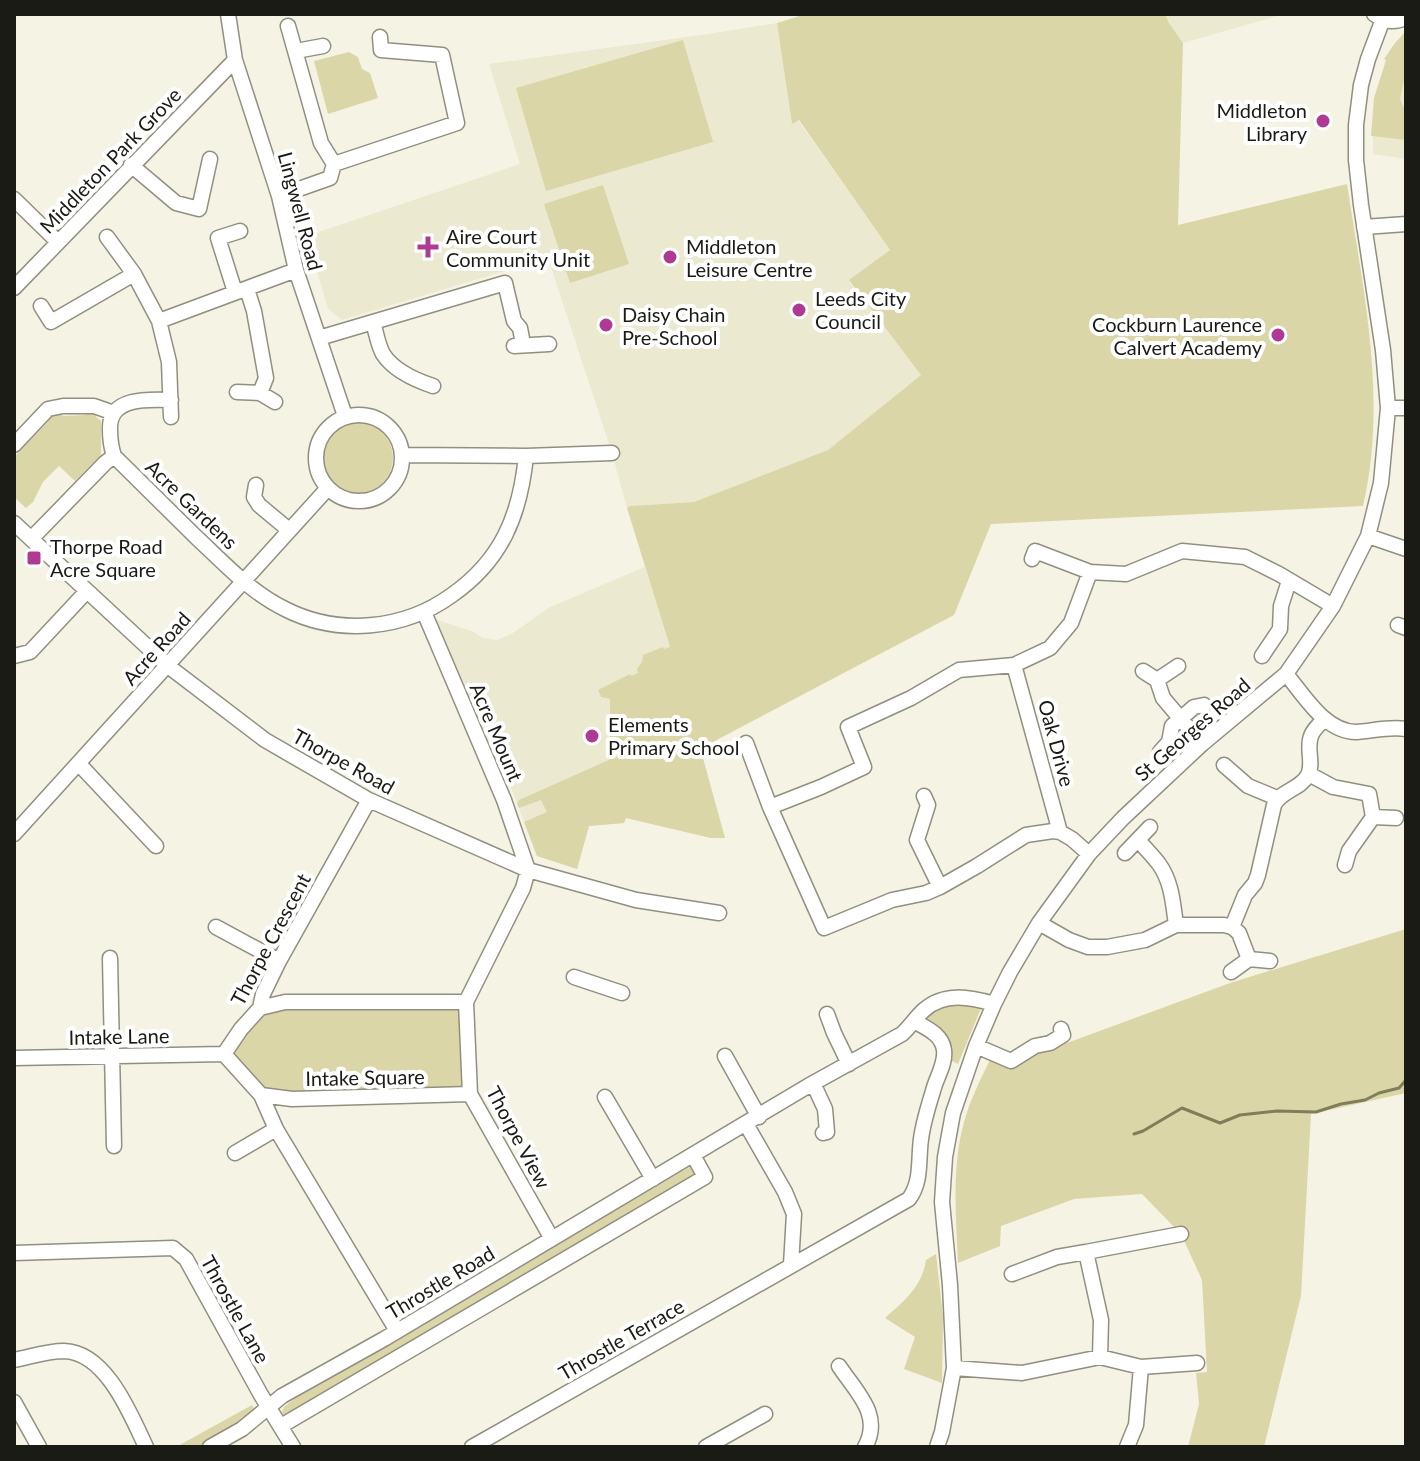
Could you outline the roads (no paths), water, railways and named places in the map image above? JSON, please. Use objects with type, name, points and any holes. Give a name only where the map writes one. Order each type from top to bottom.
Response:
[{"type":"street","name":"Lingwell Road","points":[[228,14],[235,60],[279,196],[296,270],[345,416]]},
{"type":"street","name":"St Georges Road","points":[[937,1447],[954,1368],[942,1202],[945,1157],[953,1113],[994,1004],[1039,923],[1089,854],[1202,744],[1286,674],[1333,606],[1368,536],[1383,469],[1388,408],[1383,350],[1356,160],[1356,125],[1361,85],[1379,17],[1393,22],[1406,18]]},
{"type":"street","points":[[279,196],[330,178],[334,164],[321,143],[288,26]]},
{"type":"street","points":[[334,164],[457,123],[442,55],[381,50],[380,37]]},
{"type":"street","points":[[296,51],[323,46]]},
{"type":"street","name":"Middleton Park Grove","points":[[14,288],[235,60]]},
{"type":"street","points":[[131,165],[176,203],[199,209],[210,159]]},
{"type":"street","points":[[14,199],[58,242]]},
{"type":"street","points":[[1364,227],[1406,224]]},
{"type":"street","points":[[240,231],[218,238],[241,291],[254,311],[266,378],[260,393]]},
{"type":"street","points":[[107,237],[134,274],[159,321],[169,362],[171,417]]},
{"type":"street","points":[[159,321],[296,270]]},
{"type":"street","points":[[41,306],[51,322],[134,274]]},
{"type":"street","points":[[319,338],[505,283],[514,321],[520,328],[518,345],[549,344]]},
{"type":"street","points":[[373,322],[382,352],[391,363],[433,386]]},
{"type":"street","points":[[237,392],[260,393],[275,402]]},
{"type":"street","points":[[31,539],[114,456],[110,423],[120,406],[150,399],[171,400]]},
{"type":"street","points":[[14,445],[48,409],[94,406],[114,413]]},
{"type":"street","points":[[1388,408],[1406,408]]},
{"type":"street","points":[[345,416],[371,416],[384,422],[397,438],[402,455],[400,470],[390,487],[378,496],[355,501],[341,497],[328,488],[319,475],[316,465],[319,440],[328,427],[345,416]]},
{"type":"street","points":[[402,455],[612,453]]},
{"type":"street","name":"Acre Gardens","points":[[114,456],[242,581],[285,609],[306,618],[350,626],[395,622],[424,612],[476,575],[502,541],[515,512],[526,456]]},
{"type":"street","points":[[256,485],[254,497],[259,505],[289,530]]},
{"type":"street","name":"Acre Road","points":[[14,834],[328,488]]},
{"type":"street","name":"Thorpe Road","points":[[14,523],[168,666],[265,740],[369,800],[528,870],[636,900],[719,913]]},
{"type":"street","points":[[1368,536],[1406,549]]},
{"type":"street","points":[[1032,559],[1035,551],[1090,572],[1126,574],[1182,551],[1245,557],[1333,606]]},
{"type":"street","points":[[770,807],[864,767],[848,727],[911,698],[959,670],[1014,665],[1050,648],[1071,623],[1090,572]]},
{"type":"street","points":[[1262,656],[1280,629],[1281,606],[1289,581]]},
{"type":"street","points":[[14,656],[30,652],[87,591]]},
{"type":"street","name":"Acre Mount","points":[[424,612],[504,800],[528,870]]},
{"type":"street","name":"Oak Drive","points":[[1014,665],[1060,832]]},
{"type":"street","points":[[1157,680],[1178,666]]},
{"type":"street","points":[[1143,671],[1157,680],[1163,698],[1202,744]]},
{"type":"street","points":[[1286,674],[1323,720],[1350,732],[1394,727],[1406,729]]},
{"type":"street","points":[[1160,752],[1169,742],[1172,726],[1194,707],[1204,705]]},
{"type":"street","points":[[1232,927],[1245,895],[1258,875],[1277,798],[1302,783],[1309,774],[1310,738],[1323,720]]},
{"type":"street","points":[[746,743],[770,807],[824,928],[892,900],[940,887],[1026,835],[1060,832],[1089,854]]},
{"type":"street","points":[[79,764],[156,846]]},
{"type":"street","points":[[1224,765],[1248,786],[1277,798]]},
{"type":"street","points":[[1309,774],[1333,787],[1369,794],[1373,817],[1349,851],[1345,865]]},
{"type":"street","points":[[924,796],[928,805],[917,840],[940,887]]},
{"type":"street","name":"Thorpe Crescent","points":[[224,1054],[260,1008],[263,994],[279,961],[369,800]]},
{"type":"street","points":[[1373,817],[1396,818]]},
{"type":"street","points":[[1125,853],[1150,827]]},
{"type":"street","points":[[1138,840],[1167,878],[1176,925]]},
{"type":"street","name":"Thorpe View","points":[[528,870],[523,888],[466,1002],[470,1094],[552,1239]]},
{"type":"street","points":[[1039,923],[1084,946],[1107,947],[1145,940],[1176,925],[1224,925],[1239,933],[1249,959]]},
{"type":"street","points":[[216,927],[279,961]]},
{"type":"street","points":[[110,958],[114,1146]]},
{"type":"street","points":[[1231,972],[1249,959],[1270,961]]},
{"type":"street","points":[[574,977],[622,993]]},
{"type":"street","name":"Throstle Road","points":[[210,1447],[242,1429],[282,1396],[397,1331],[813,1083],[902,1034],[930,1005],[952,997],[994,1004]]},
{"type":"street","points":[[260,1008],[285,1002],[466,1002]]},
{"type":"street","points":[[827,1014],[849,1064]]},
{"type":"street","name":"Throstle Terrace","points":[[472,1447],[909,1199],[919,1178],[925,1117],[945,1051],[935,1033],[914,1021]]},
{"type":"street","points":[[976,1046],[1011,1061],[1035,1046],[1050,1043],[1065,1032]]},
{"type":"street","points":[[224,1054],[261,1095],[276,1129],[397,1331]]},
{"type":"street","name":"Intake Lane","points":[[14,1058],[224,1054]]},
{"type":"street","points":[[725,1056],[794,1214],[791,1265]]},
{"type":"street","points":[[813,1083],[825,1109],[827,1132],[823,1133]]},
{"type":"street","name":"Intake Square","points":[[261,1095],[292,1099],[470,1094]]},
{"type":"street","points":[[605,1097],[653,1179]]},
{"type":"street","points":[[235,1153],[276,1129]]},
{"type":"street","points":[[281,1426],[705,1177],[693,1155]]},
{"type":"street","points":[[1012,1274],[1057,1257],[1181,1234]]},
{"type":"street","name":"Throstle Lane","points":[[14,1253],[173,1248],[186,1259],[293,1447]]},
{"type":"street","points":[[1086,1252],[1101,1320],[1100,1357]]},
{"type":"street","points":[[14,1360],[64,1351],[88,1359],[101,1369],[118,1393],[146,1447]]},
{"type":"street","points":[[954,1368],[1022,1373],[1100,1357],[1141,1367],[1197,1363]]},
{"type":"street","points":[[839,1366],[871,1417],[871,1431],[865,1447]]},
{"type":"street","points":[[1127,1447],[1136,1425],[1141,1367]]},
{"type":"street","points":[[14,1402],[39,1447]]},
{"type":"street","points":[[706,1447],[765,1414]]},
{"type":"waterway","points":[[1134,1134],[1182,1108],[1220,1123],[1240,1115],[1277,1111],[1316,1112],[1399,1088],[1406,1080]]},
{"type":"place","name":"Middleton Library","points":[[1323,121]]},
{"type":"place","name":"Aire Court Community Unit","points":[[428,247]]},
{"type":"place","name":"Middleton Leisure Centre","points":[[670,257]]},
{"type":"place","name":"Leeds City Council","points":[[799,310]]},
{"type":"place","name":"Daisy Chain Pre-School","points":[[606,325]]},
{"type":"place","name":"Cockburn Laurence Calvert Academy","points":[[1278,335]]},
{"type":"place","name":"Thorpe Road Acre Square","points":[[34,558]]},
{"type":"place","name":"Elements Primary School","points":[[592,736]]}]
